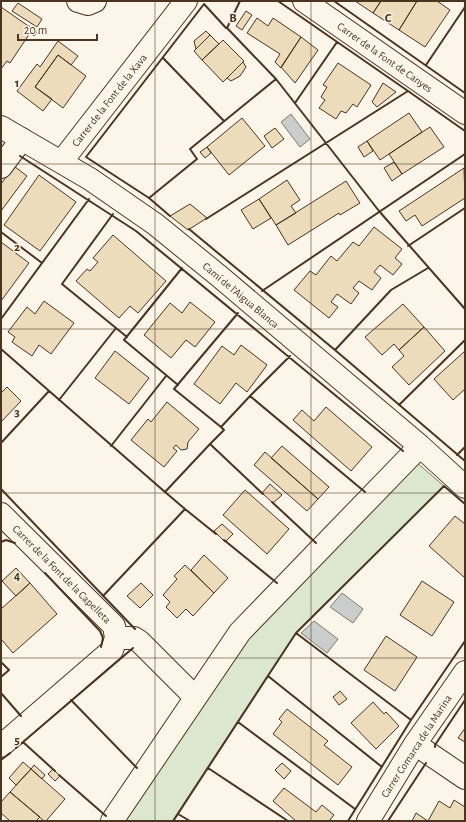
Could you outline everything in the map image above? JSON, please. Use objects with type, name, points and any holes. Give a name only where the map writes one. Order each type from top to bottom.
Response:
[{"type":"street","points":[[78,1],[88,4],[95,1]]},
{"type":"street","name":"Carrer de la Font de la Xava","points":[[62,161],[186,1]]},
{"type":"street","name":"Carrer de la Font de Canyes","points":[[304,1],[465,112]]},
{"type":"street","name":"Camí de l’Aigua Blanca","points":[[1,127],[62,161],[119,198],[155,224],[219,276],[420,446],[465,487]]},
{"type":"street","points":[[1,167],[22,139]]},
{"type":"street","points":[[112,821],[240,632],[420,446]]},
{"type":"street","name":"Carrer de la Font de la Capelleta","points":[[2,517],[114,626],[116,638]]},
{"type":"street","points":[[1,746],[112,650],[116,638],[134,638],[140,642],[195,697]]},
{"type":"street","name":"Carrer Comarca de la Marina","points":[[368,821],[416,744],[465,672]]},
{"type":"street","points":[[416,744],[465,778]]},
{"type":"green space","points":[[416,462],[444,486],[296,633],[174,821],[124,821],[238,648]]},
{"type":"shaded area","points":[[291,114],[310,139],[300,147],[281,122]]},
{"type":"shaded area","points":[[342,593],[363,609],[353,623],[330,607]]},
{"type":"shaded area","points":[[314,621],[338,639],[327,653],[301,633]]},
{"type":"building","points":[[355,1],[381,1],[373,13]]},
{"type":"building","points":[[381,1],[417,1],[399,30],[373,13]]},
{"type":"building","points":[[417,1],[437,1],[450,10],[425,47],[399,30]]},
{"type":"building","points":[[18,3],[42,19],[37,27],[12,11]]},
{"type":"building","points":[[1,7],[37,32],[34,36],[30,33],[10,63],[7,61],[1,69]]},
{"type":"building","points":[[246,11],[252,15],[242,30],[236,26]]},
{"type":"building","points":[[257,18],[268,26],[273,18],[301,37],[281,68],[275,62],[280,54],[247,33]]},
{"type":"building","points":[[206,31],[210,35],[196,49],[194,41]]},
{"type":"building","points":[[210,35],[219,44],[202,60],[194,51]]},
{"type":"building","points":[[301,37],[318,50],[295,83],[281,67]]},
{"type":"building","points":[[223,40],[244,61],[223,82],[202,60]]},
{"type":"building","points":[[58,41],[78,56],[71,65],[58,55],[35,87],[52,99],[43,111],[17,91],[37,64],[40,67]]},
{"type":"building","points":[[58,55],[86,76],[63,108],[35,87]]},
{"type":"building","points":[[243,62],[246,67],[240,76],[231,81],[227,78]]},
{"type":"building","points":[[338,63],[371,85],[357,107],[353,104],[346,113],[341,111],[336,119],[319,108],[325,100],[321,97],[327,87],[323,85]]},
{"type":"building","points":[[383,83],[396,92],[377,107],[372,102]]},
{"type":"building","points":[[409,113],[422,132],[380,160],[367,141]]},
{"type":"building","points":[[242,118],[265,146],[229,175],[207,147]]},
{"type":"building","points":[[430,127],[444,147],[402,174],[389,154]]},
{"type":"building","points":[[275,128],[284,139],[272,148],[264,136]]},
{"type":"building","points":[[367,141],[373,151],[364,157],[358,147]]},
{"type":"building","points":[[207,147],[211,153],[205,158],[200,152]]},
{"type":"building","points":[[394,162],[402,174],[392,181],[384,168]]},
{"type":"building","points":[[14,166],[27,176],[1,211],[1,184]]},
{"type":"building","points":[[464,168],[465,198],[422,226],[415,215],[406,221],[399,211]]},
{"type":"building","points":[[39,175],[76,202],[40,251],[4,225]]},
{"type":"building","points":[[287,180],[300,200],[291,206],[296,213],[276,225],[259,199]]},
{"type":"building","points":[[346,181],[360,203],[340,215],[339,213],[288,245],[276,225]]},
{"type":"building","points":[[259,199],[271,218],[253,229],[241,210]]},
{"type":"building","points":[[190,204],[207,218],[188,230],[170,216]]},
{"type":"building","points":[[374,227],[402,249],[395,258],[402,264],[393,275],[380,265],[374,272],[381,278],[372,290],[359,281],[353,288],[359,293],[351,304],[337,294],[331,302],[338,307],[329,318],[294,290],[310,271],[316,275],[331,256],[337,261],[353,242],[359,246]]},
{"type":"building","points":[[113,235],[166,281],[138,313],[130,306],[119,318],[76,281],[87,269],[90,271],[98,262],[93,258]]},
{"type":"building","points":[[1,242],[29,263],[1,301]]},
{"type":"building","points":[[44,301],[74,323],[51,354],[39,345],[32,356],[12,342],[15,337],[8,332],[27,307],[35,314]]},
{"type":"building","points":[[190,302],[215,322],[195,347],[186,340],[171,358],[144,335],[170,303],[182,313]]},
{"type":"building","points":[[403,304],[424,327],[399,350],[394,344],[382,355],[365,337]]},
{"type":"building","points":[[424,327],[445,351],[409,385],[392,367],[404,356],[399,350]]},
{"type":"building","points":[[241,345],[267,365],[247,392],[236,383],[220,404],[194,384],[222,346],[234,355]]},
{"type":"building","points":[[115,351],[149,378],[129,404],[95,378]]},
{"type":"building","points":[[465,351],[465,389],[453,400],[434,379]]},
{"type":"building","points":[[7,387],[21,401],[1,422],[1,393]]},
{"type":"building","points":[[167,402],[199,429],[188,442],[187,449],[181,450],[176,445],[173,448],[177,451],[164,467],[131,440],[148,419],[151,422]]},
{"type":"building","points":[[326,407],[372,447],[351,471],[293,420],[302,410],[314,421]]},
{"type":"building","points":[[282,446],[329,487],[318,499],[271,458]]},
{"type":"building","points":[[265,452],[318,499],[307,511],[254,465]]},
{"type":"building","points":[[270,484],[282,495],[273,503],[262,493]]},
{"type":"building","points":[[245,490],[289,529],[267,554],[223,515]]},
{"type":"building","points":[[455,516],[465,524],[465,578],[429,546]]},
{"type":"building","points":[[222,524],[233,534],[225,542],[214,531]]},
{"type":"building","points":[[204,555],[228,578],[214,593],[191,570]]},
{"type":"building","points":[[185,565],[214,593],[193,616],[186,609],[177,618],[166,607],[170,602],[163,595],[177,579],[174,576]]},
{"type":"building","points":[[16,568],[30,583],[16,596],[2,581]]},
{"type":"building","points":[[422,581],[454,602],[432,636],[400,615]]},
{"type":"building","points":[[30,583],[57,614],[13,653],[1,639],[1,609]]},
{"type":"building","points":[[141,583],[153,595],[140,608],[127,596]]},
{"type":"building","points":[[386,636],[417,657],[395,691],[364,670]]},
{"type":"building","points":[[340,691],[347,699],[339,705],[333,697]]},
{"type":"building","points":[[373,702],[384,714],[386,712],[399,726],[376,749],[351,723]]},
{"type":"building","points":[[287,709],[328,741],[324,745],[352,767],[338,785],[273,734],[282,722],[279,719]]},
{"type":"building","points":[[465,728],[465,742],[458,738]]},
{"type":"building","points":[[23,762],[31,769],[16,785],[9,778]]},
{"type":"building","points":[[282,763],[291,771],[284,779],[275,770]]},
{"type":"building","points":[[34,765],[45,775],[42,779],[31,769]]},
{"type":"building","points":[[31,769],[65,799],[46,821],[44,821],[10,792]]},
{"type":"building","points":[[53,769],[60,776],[55,781],[48,774]]},
{"type":"building","points":[[284,788],[316,812],[322,805],[334,815],[329,821],[296,821],[273,801]]},
{"type":"building","points":[[10,792],[40,817],[36,821],[10,821],[1,813],[1,802]]},
{"type":"building","points":[[454,800],[465,807],[465,821],[428,821],[439,801],[450,808]]},
{"type":"building","points":[[416,813],[428,821],[412,821]]},
{"type":"wall","points":[[240,1],[227,28],[276,79],[379,211],[465,309]]},
{"type":"wall","points":[[278,1],[408,91]]},
{"type":"wall","points":[[334,1],[465,93]]},
{"type":"wall","points":[[170,216],[149,198],[86,157],[204,4],[226,28]]},
{"type":"wall","points":[[426,65],[465,7]]},
{"type":"wall","points":[[295,103],[337,42]]},
{"type":"wall","points":[[163,58],[224,121]]},
{"type":"wall","points":[[149,198],[197,159],[190,149],[276,79]]},
{"type":"wall","points":[[206,219],[408,91],[465,131]]},
{"type":"wall","points":[[262,291],[465,154]]},
{"type":"wall","points":[[20,156],[136,231],[403,451]]},
{"type":"wall","points":[[1,319],[89,199]]},
{"type":"wall","points":[[408,246],[465,208]]},
{"type":"wall","points":[[113,214],[62,284],[116,328]]},
{"type":"wall","points":[[189,229],[335,350],[465,461]]},
{"type":"wall","points":[[1,232],[42,263]]},
{"type":"wall","points":[[178,385],[124,340],[182,268]]},
{"type":"wall","points":[[335,350],[391,290],[428,268]]},
{"type":"wall","points":[[221,427],[174,389],[238,313]]},
{"type":"wall","points":[[59,400],[116,328],[127,337]]},
{"type":"wall","points":[[399,405],[465,340]]},
{"type":"wall","points":[[1,349],[165,492]]},
{"type":"wall","points":[[250,396],[290,356]]},
{"type":"wall","points":[[111,446],[166,376]]},
{"type":"wall","points":[[1,443],[49,391]]},
{"type":"wall","points":[[210,444],[224,430],[221,427],[250,396],[365,492]]},
{"type":"wall","points":[[185,509],[165,492],[210,444],[263,494]]},
{"type":"wall","points":[[457,455],[465,447]]},
{"type":"wall","points":[[411,720],[296,633],[444,486],[465,504]]},
{"type":"wall","points":[[1,489],[135,629]]},
{"type":"wall","points":[[272,502],[316,543]]},
{"type":"wall","points":[[103,596],[185,509],[216,534]]},
{"type":"wall","points":[[1,542],[6,540],[15,543]]},
{"type":"wall","points":[[224,540],[277,583]]},
{"type":"wall","points":[[45,573],[100,631],[103,638],[101,647]]},
{"type":"wall","points":[[173,821],[296,633]]},
{"type":"wall","points":[[348,821],[411,720],[465,641]]},
{"type":"wall","points":[[16,748],[133,648]]},
{"type":"wall","points":[[1,662],[9,670],[1,677]]},
{"type":"wall","points":[[268,676],[382,767]]},
{"type":"wall","points":[[1,693],[21,716]]},
{"type":"wall","points":[[71,700],[137,768]]},
{"type":"wall","points":[[435,747],[465,700]]},
{"type":"wall","points":[[238,722],[355,809]]},
{"type":"wall","points":[[23,742],[55,771]]},
{"type":"wall","points":[[1,760],[10,753]]},
{"type":"wall","points":[[388,821],[426,763]]},
{"type":"wall","points":[[208,768],[288,821]]},
{"type":"wall","points":[[59,775],[106,816]]},
{"type":"wall","points":[[178,814],[190,821]]}]
